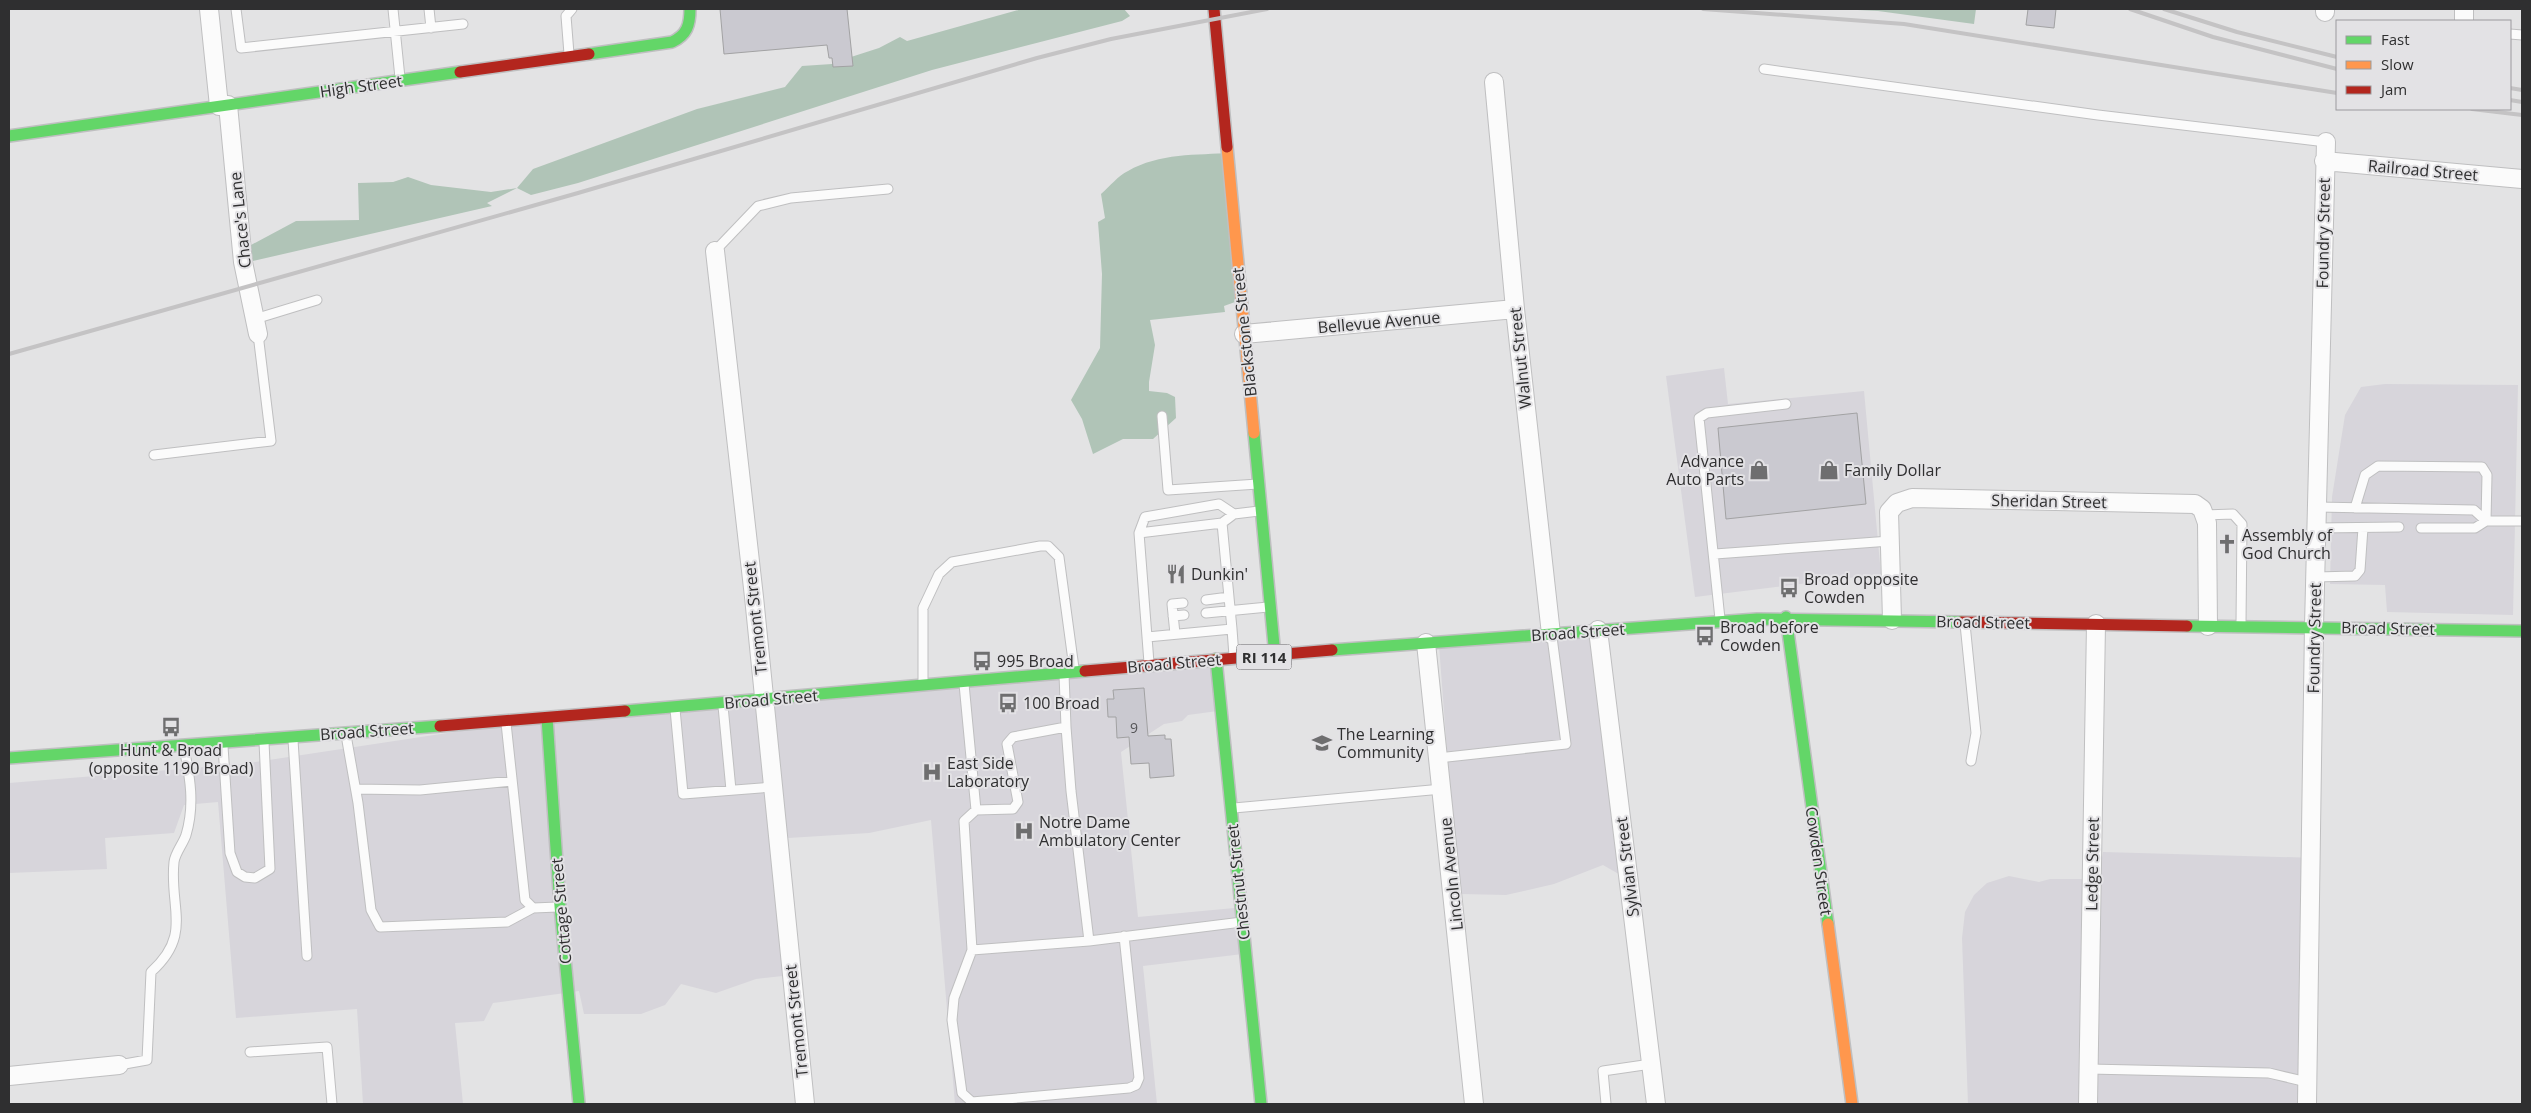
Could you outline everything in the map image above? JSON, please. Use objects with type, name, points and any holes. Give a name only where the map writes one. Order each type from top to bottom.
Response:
[{"type":"street","name":"Chace's Lane","points":[[209,9],[243,257],[257,326]]},
{"type":"street","name":"High Street","points":[[9,136],[680,39],[687,32],[690,22],[690,9]]},
{"type":"street","name":"Blackstone Street","points":[[1214,9],[1275,656]]},
{"type":"street","name":"Walnut Street","points":[[1494,82],[1514,309],[1551,634]]},
{"type":"street","name":"Foundry Street","points":[[2307,1104],[2314,626],[2324,161],[2326,142]]},
{"type":"street","name":"Railroad Street","points":[[2324,161],[2522,179]]},
{"type":"street","name":"Tremont Street","points":[[715,252],[764,700],[805,1104]]},
{"type":"street","name":"Bellevue Avenue","points":[[1244,334],[1514,309]]},
{"type":"street","name":"Sheridan Street","points":[[1892,620],[1889,512],[1897,503],[1912,498],[2195,504],[2202,509],[2204,515]]},
{"type":"street","points":[[2204,515],[2207,523],[2208,626]]},
{"type":"street","name":"Broad Street","points":[[9,758],[547,718],[1216,659],[1786,617],[2522,631]]},
{"type":"street","name":"Cowden Street","points":[[1786,617],[1852,1104]]},
{"type":"street","name":"Ledge Street","points":[[2088,1104],[2096,624]]},
{"type":"street","name":"Sylvian Street","points":[[1598,630],[1656,1104]]},
{"type":"street","name":"Lincoln Avenue","points":[[1426,643],[1474,1104]]},
{"type":"street","name":"Chestnut Street","points":[[1216,659],[1261,1104]]},
{"type":"street","name":"Cottage Street","points":[[547,718],[560,907],[579,1104]]},
{"type":"street","points":[[9,1076],[119,1065]]},
{"type":"lane","points":[[236,9],[241,48],[463,24]]},
{"type":"lane","points":[[393,9],[401,80]]},
{"type":"lane","points":[[429,9],[431,28]]},
{"type":"lane","points":[[569,56],[566,16],[572,9]]},
{"type":"lane","points":[[1764,69],[2091,114],[2326,142]]},
{"type":"lane","points":[[715,252],[758,206],[791,198],[888,189]]},
{"type":"lane","points":[[154,455],[271,440],[257,326],[318,300]]},
{"type":"lane","points":[[1720,621],[1715,554],[1699,418],[1707,413],[1786,404]]},
{"type":"lane","points":[[1162,416],[1168,490],[1259,484]]},
{"type":"lane","points":[[2355,508],[2365,475],[2378,466],[2482,467],[2487,475],[2486,521]]},
{"type":"lane","points":[[1149,665],[1139,534],[1145,517],[1219,504],[1234,514]]},
{"type":"lane","points":[[2317,507],[2474,510],[2486,521]]},
{"type":"lane","points":[[1139,534],[1222,523],[1234,514],[1261,511]]},
{"type":"lane","points":[[2204,515],[2233,514],[2242,524],[2241,626]]},
{"type":"lane","points":[[2421,528],[2475,528],[2486,521],[2522,521]]},
{"type":"lane","points":[[1222,523],[1234,658]]},
{"type":"lane","points":[[2316,528],[2399,527]]},
{"type":"lane","points":[[2316,577],[2355,576],[2360,570],[2363,528]]},
{"type":"lane","points":[[1715,554],[1890,541]]},
{"type":"lane","points":[[923,685],[923,608],[939,574],[952,562],[1048,546],[1059,557],[1069,672],[1066,727],[1080,879],[1089,941]]},
{"type":"lane","points":[[1206,600],[1229,597]]},
{"type":"lane","points":[[1175,634],[1172,604],[1183,602]]},
{"type":"lane","points":[[1206,613],[1270,606]]},
{"type":"lane","points":[[1173,616],[1184,615]]},
{"type":"lane","points":[[1964,621],[1976,733],[1971,761]]},
{"type":"lane","points":[[1147,637],[1232,629]]},
{"type":"lane","points":[[1438,758],[1566,744],[1551,634]]},
{"type":"lane","points":[[963,682],[976,810]]},
{"type":"lane","points":[[723,703],[731,790]]},
{"type":"lane","points":[[675,707],[683,794],[773,787]]},
{"type":"lane","points":[[506,721],[525,900],[533,908]]},
{"type":"lane","points":[[1066,727],[1013,737],[1007,744],[1018,802],[1013,809],[976,810],[964,821],[972,950],[954,998],[952,1020],[962,1093],[972,1102],[1129,1088],[1136,1084],[1139,1078],[1124,936]]},
{"type":"lane","points":[[346,733],[356,789],[371,910],[380,927],[507,922],[533,908],[560,907]]},
{"type":"lane","points":[[293,737],[307,956]]},
{"type":"lane","points":[[223,742],[230,853],[237,872],[245,877],[255,878],[270,869],[263,739]]},
{"type":"lane","points":[[119,1065],[147,1060],[151,972],[165,960],[177,931],[174,860],[186,835],[192,807],[191,782],[184,745]]},
{"type":"lane","points":[[356,789],[420,790],[512,781]]},
{"type":"lane","points":[[1231,808],[1442,789]]},
{"type":"lane","points":[[972,950],[1089,941],[1242,922]]},
{"type":"lane","points":[[250,1052],[327,1047],[332,1104]]},
{"type":"lane","points":[[1606,1104],[1603,1071],[1651,1064]]},
{"type":"lane","points":[[2089,1069],[2269,1073],[2307,1082]]},
{"type":"shaded area","points":[[1724,368],[1728,404],[1864,391],[1881,574],[1695,597],[1666,376]]},
{"type":"shaded area","points":[[2385,384],[2518,385],[2513,615],[2387,612],[2385,585],[2330,584],[2332,497],[2345,415],[2361,387]]},
{"type":"shaded area","points":[[1601,632],[1636,884],[1603,865],[1554,884],[1506,895],[1462,894],[1457,884],[1439,645]]},
{"type":"shaded area","points":[[1221,661],[1225,710],[1188,715],[1182,721],[1164,724],[1121,752],[1138,917],[1245,907],[1251,953],[1143,966],[1157,1104],[955,1104],[931,820],[869,833],[788,838],[801,974],[756,979],[716,993],[681,984],[665,1005],[641,1014],[584,1014],[579,991],[493,1003],[484,1021],[455,1023],[463,1104],[363,1104],[357,1009],[236,1018],[218,802],[184,805],[174,833],[105,838],[107,869],[9,873],[9,783],[242,764],[553,717]]},
{"type":"shaded area","points":[[2103,852],[2318,858],[2316,1104],[1968,1104],[1962,938],[1965,912],[1974,895],[1987,883],[2009,876],[2039,882],[2050,879],[2098,879]]},
{"type":"green space","points":[[1022,9],[1124,9],[1130,16],[1122,21],[932,70],[578,183],[531,195],[517,188],[533,169],[697,109],[785,87],[802,66],[847,63],[851,57],[879,48],[900,37],[907,41]]},
{"type":"green space","points":[[1837,9],[1976,9],[1974,24],[1878,11]]},
{"type":"green space","points":[[1231,153],[1246,298],[1224,306],[1225,312],[1150,320],[1155,345],[1149,391],[1167,393],[1175,397],[1176,418],[1153,439],[1123,439],[1093,454],[1082,419],[1071,400],[1100,348],[1102,274],[1098,222],[1105,218],[1101,194],[1124,173],[1152,161],[1178,156]]},
{"type":"green space","points":[[408,177],[431,185],[491,192],[517,188],[487,203],[492,206],[253,261],[251,245],[296,221],[359,220],[358,183],[393,182]]},
{"type":"building","points":[[720,9],[847,9],[853,66],[833,67],[827,45],[724,54]]},
{"type":"building","points":[[2028,9],[2056,9],[2054,28],[2026,25]]},
{"type":"building","points":[[1857,413],[1866,504],[1726,519],[1718,428]]},
{"type":"building","points":[[1144,688],[1148,736],[1165,735],[1165,739],[1171,739],[1174,776],[1150,778],[1149,763],[1131,764],[1129,737],[1117,738],[1116,717],[1108,717],[1107,699],[1114,699],[1113,690]]},
{"type":"railway","points":[[9,354],[578,193],[1037,58],[1111,39],[1267,9]]},
{"type":"railway","points":[[1703,9],[1904,24],[2336,93]]},
{"type":"railway","points":[[2130,9],[2213,37],[2336,69]]},
{"type":"railway","points":[[2164,9],[2237,32],[2336,57]]},
{"type":"railway","points":[[2511,88],[2522,90]]},
{"type":"railway","points":[[2511,100],[2522,102]]},
{"type":"railway","points":[[2480,110],[2522,115]]},
{"type":"traffic: fast","points":[[589,54],[672,42],[687,29],[690,9]]},
{"type":"traffic: fast","points":[[9,136],[460,72]]},
{"type":"traffic: fast","points":[[1254,433],[1275,656]]},
{"type":"traffic: fast","points":[[1786,617],[1828,924]]},
{"type":"traffic: fast","points":[[1332,650],[1757,619],[1961,622]]},
{"type":"traffic: fast","points":[[2187,626],[2522,631]]},
{"type":"traffic: fast","points":[[1216,659],[1261,1104]]},
{"type":"traffic: fast","points":[[625,711],[1085,671]]},
{"type":"traffic: fast","points":[[547,718],[560,906],[579,1104]]},
{"type":"traffic: fast","points":[[9,758],[440,726]]},
{"type":"traffic: slow","points":[[1227,147],[1254,433]]},
{"type":"traffic: slow","points":[[1828,924],[1852,1104]]},
{"type":"traffic: jam","points":[[1214,9],[1227,147]]},
{"type":"traffic: jam","points":[[460,72],[589,54]]},
{"type":"traffic: jam","points":[[1961,622],[2187,626]]},
{"type":"traffic: jam","points":[[1085,671],[1332,650]]},
{"type":"traffic: jam","points":[[440,726],[625,711]]},
{"type":"place","name":"Advance Auto Parts","points":[[1759,470]]},
{"type":"place","name":"Family Dollar","points":[[1829,470]]},
{"type":"place","name":"Assembly of God Church","points":[[2227,544]]},
{"type":"place","name":"Dunkin'","points":[[1176,574]]},
{"type":"place","name":"Broad opposite Cowden","points":[[1789,588]]},
{"type":"place","name":"Broad before Cowden","points":[[1705,636]]},
{"type":"place","name":"995 Broad","points":[[982,661]]},
{"type":"place","name":"100 Broad","points":[[1008,703]]},
{"type":"place","name":"Hunt & Broad (opposite 1190 Broad)","points":[[171,727]]},
{"type":"place","name":"The Learning Community","points":[[1322,743]]},
{"type":"place","name":"East Side Laboratory","points":[[932,772]]},
{"type":"place","name":"Notre Dame Ambulatory Center","points":[[1024,831]]}]
